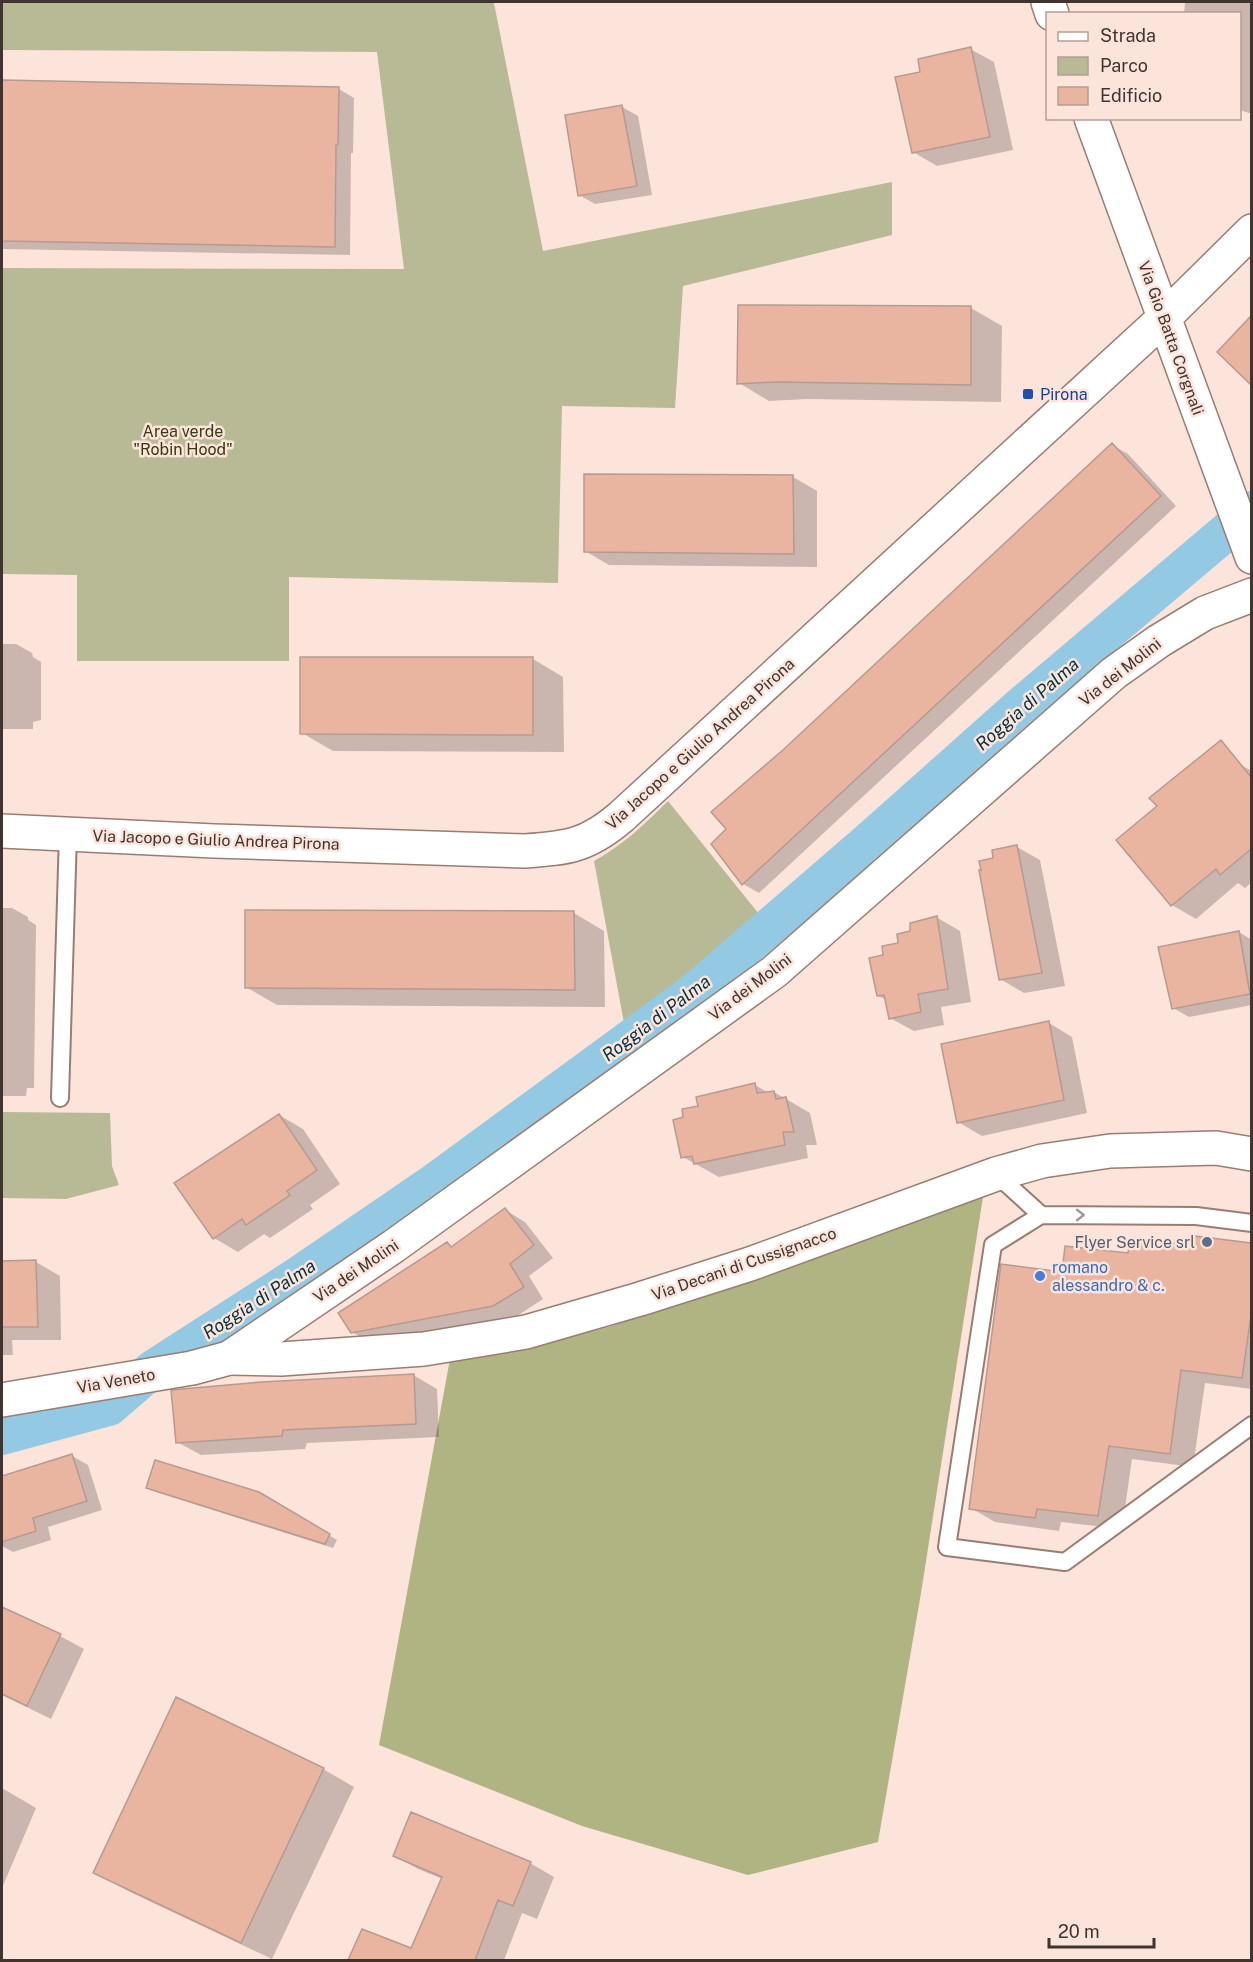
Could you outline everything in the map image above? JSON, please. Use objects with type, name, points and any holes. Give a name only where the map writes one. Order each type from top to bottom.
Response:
[{"type":"street","name":"Via Gio Batta Corgnali","points":[[1091,120],[1251,557]]},
{"type":"street","name":"Via Jacopo e Giulio Andrea Pirona","points":[[2,831],[525,851],[559,849],[580,844],[603,832],[621,817],[1163,319],[1251,231]]},
{"type":"street","name":"Via dei Molini","points":[[230,1358],[394,1246],[774,972],[1114,674],[1159,641],[1205,613],[1251,595]]},
{"type":"street","name":"Via Decani di Cussignacco","points":[[230,1358],[281,1359],[424,1349],[526,1332],[750,1264],[996,1174],[1042,1161],[1110,1151],[1216,1148],[1251,1154]]},
{"type":"street","name":"Via Veneto","points":[[2,1400],[192,1368],[230,1358]]},
{"type":"lane","points":[[60,1098],[68,834]]},
{"type":"lane","points":[[996,1174],[1041,1215]]},
{"type":"lane","points":[[1251,1223],[1196,1216],[1041,1215],[993,1245],[947,1547],[1065,1562],[1251,1425]]},
{"type":"green space","name":"Area verde \"Robin Hood\"","points":[[2,2],[494,3],[543,251],[892,182],[892,235],[683,286],[675,408],[562,406],[558,583],[289,577],[289,661],[77,661],[77,575],[2,574],[2,268],[404,269],[377,52],[2,50]]},
{"type":"green space","points":[[668,801],[763,919],[706,967],[624,1023],[594,861],[633,834]]},
{"type":"green space","points":[[2,1112],[110,1113],[112,1166],[119,1185],[66,1199],[2,1198]]},
{"type":"green space","points":[[985,1184],[921,1593],[878,1842],[748,1875],[582,1826],[379,1745],[450,1359],[517,1351],[612,1326]]},
{"type":"building","points":[[971,47],[990,137],[912,153],[895,77],[920,72],[918,59]]},
{"type":"building","points":[[2,80],[339,87],[335,247],[2,241]]},
{"type":"building","points":[[622,105],[637,186],[578,196],[565,115]]},
{"type":"building","points":[[738,305],[971,306],[971,385],[776,382],[737,384]]},
{"type":"building","points":[[1251,316],[1251,385],[1217,352]]},
{"type":"building","points":[[1112,443],[1161,496],[742,885],[711,844],[726,829],[711,812],[784,749]]},
{"type":"building","points":[[584,474],[793,475],[794,554],[584,552]]},
{"type":"building","points":[[300,657],[533,657],[533,735],[300,734]]},
{"type":"building","points":[[1221,740],[1251,777],[1251,849],[1220,875],[1216,869],[1171,906],[1116,840],[1157,806],[1149,798]]},
{"type":"building","points":[[1017,845],[1042,973],[999,980],[979,861],[993,858],[992,850]]},
{"type":"building","points":[[245,910],[574,911],[575,990],[245,988]]},
{"type":"building","points":[[937,916],[948,989],[918,994],[921,1012],[889,1019],[884,995],[877,996],[869,958],[883,955],[882,946],[898,943],[897,934],[910,931],[910,923]]},
{"type":"building","points":[[1239,931],[1250,994],[1172,1009],[1158,947]]},
{"type":"building","points":[[1049,1021],[1064,1100],[957,1123],[941,1044]]},
{"type":"building","points":[[755,1083],[757,1093],[774,1091],[776,1099],[786,1097],[794,1132],[783,1132],[785,1145],[694,1164],[692,1156],[681,1158],[673,1120],[683,1117],[682,1109],[698,1106],[696,1097]]},
{"type":"building","points":[[279,1114],[317,1170],[287,1191],[290,1195],[246,1225],[242,1219],[213,1239],[174,1183]]},
{"type":"building","points":[[505,1208],[534,1245],[510,1264],[524,1287],[493,1306],[351,1333],[338,1313],[447,1242],[451,1247]]},
{"type":"building","points":[[1195,1236],[1251,1243],[1251,1315],[1242,1378],[1181,1370],[1170,1454],[1109,1446],[1098,1516],[1037,1509],[1035,1518],[969,1509],[1001,1264],[1062,1272],[1065,1246],[1128,1253],[1130,1238],[1192,1245]]},
{"type":"building","points":[[36,1260],[38,1327],[2,1327],[2,1261]]},
{"type":"building","points":[[414,1374],[416,1424],[283,1430],[282,1436],[176,1443],[171,1390],[261,1382]]},
{"type":"building","points":[[72,1454],[87,1501],[33,1518],[36,1531],[2,1542],[2,1476]]},
{"type":"building","points":[[155,1460],[259,1492],[330,1534],[325,1544],[146,1488]]},
{"type":"building","points":[[2,1607],[61,1634],[27,1706],[2,1694]]},
{"type":"building","points":[[176,1697],[324,1768],[241,1943],[93,1873]]},
{"type":"building","points":[[411,1812],[531,1862],[513,1906],[498,1900],[475,1960],[348,1960],[362,1929],[411,1948],[442,1877],[393,1856]]},
{"type":"waterway","name":"Roggia di Palma","points":[[2,1436],[109,1407],[153,1369],[299,1275],[432,1184],[694,992],[1024,703],[1252,510]]},
{"type":"place","name":"Pirona","points":[[1028,394]]},
{"type":"place","name":"Flyer Service srl","points":[[1207,1242]]},
{"type":"place","name":"romano alessandro & c.","points":[[1040,1276]]}]
